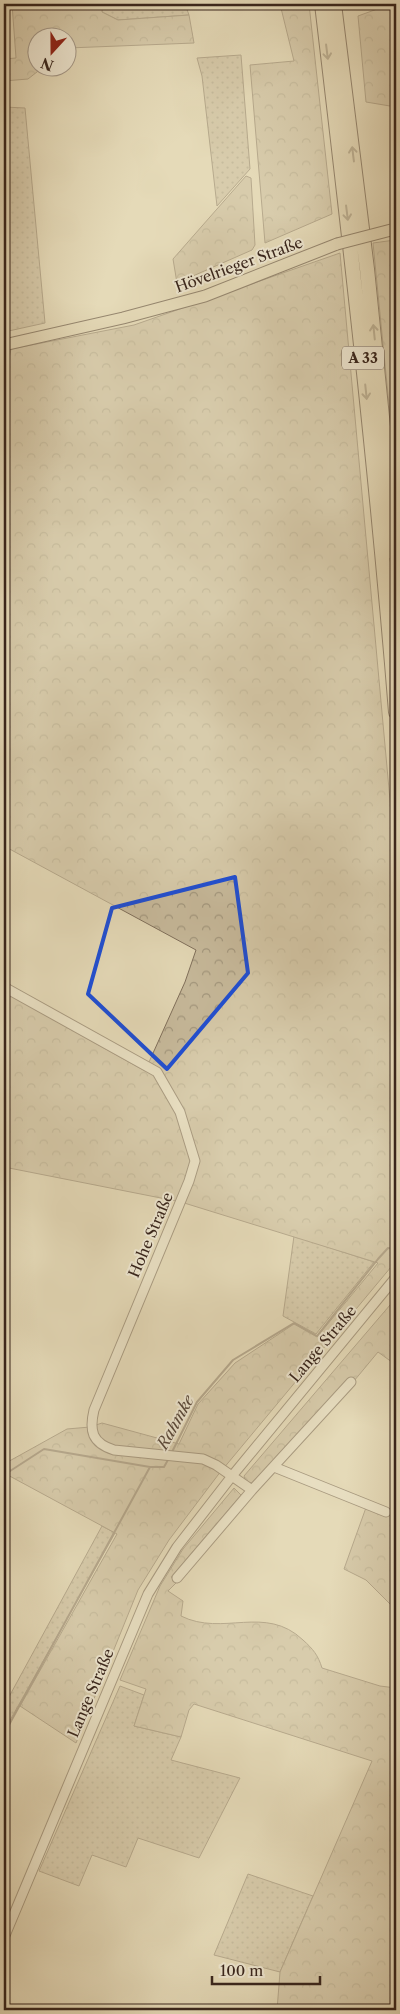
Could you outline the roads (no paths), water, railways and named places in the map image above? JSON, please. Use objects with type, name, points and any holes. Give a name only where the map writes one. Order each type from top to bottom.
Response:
[{"type":"highway","name":"A 33","points":[[322,4],[354,274],[382,544],[396,712]]},
{"type":"highway","name":"A 33","points":[[334,4],[368,278],[396,555]]},
{"type":"main road","name":"Hövelrieger Straße","points":[[4,345],[123,318],[205,296],[337,244],[394,229]]},
{"type":"street","name":"Hohe Straße","points":[[4,987],[158,1072],[180,1112],[195,1161],[189,1181],[94,1410],[90,1425],[96,1440],[106,1448],[123,1452],[165,1454],[203,1459],[232,1476]]},
{"type":"street","name":"Lange Straße","points":[[4,1938],[148,1594],[177,1546],[232,1476],[396,1277]]},
{"type":"street","points":[[177,1578],[252,1490],[351,1382]]},
{"type":"street","points":[[274,1468],[386,1512]]},
{"type":"street","points":[[232,1476],[252,1490]]},
{"type":"waterway","name":"Rahmke","points":[[171,1454],[197,1402],[233,1360],[294,1323],[317,1336],[378,1259],[388,1248],[396,1249]]},
{"type":"waterway","points":[[4,1473],[7,1473],[44,1449],[150,1467]]},
{"type":"waterway","name":"Rahmke","points":[[4,1734],[150,1467],[164,1467],[169,1458]]}]
